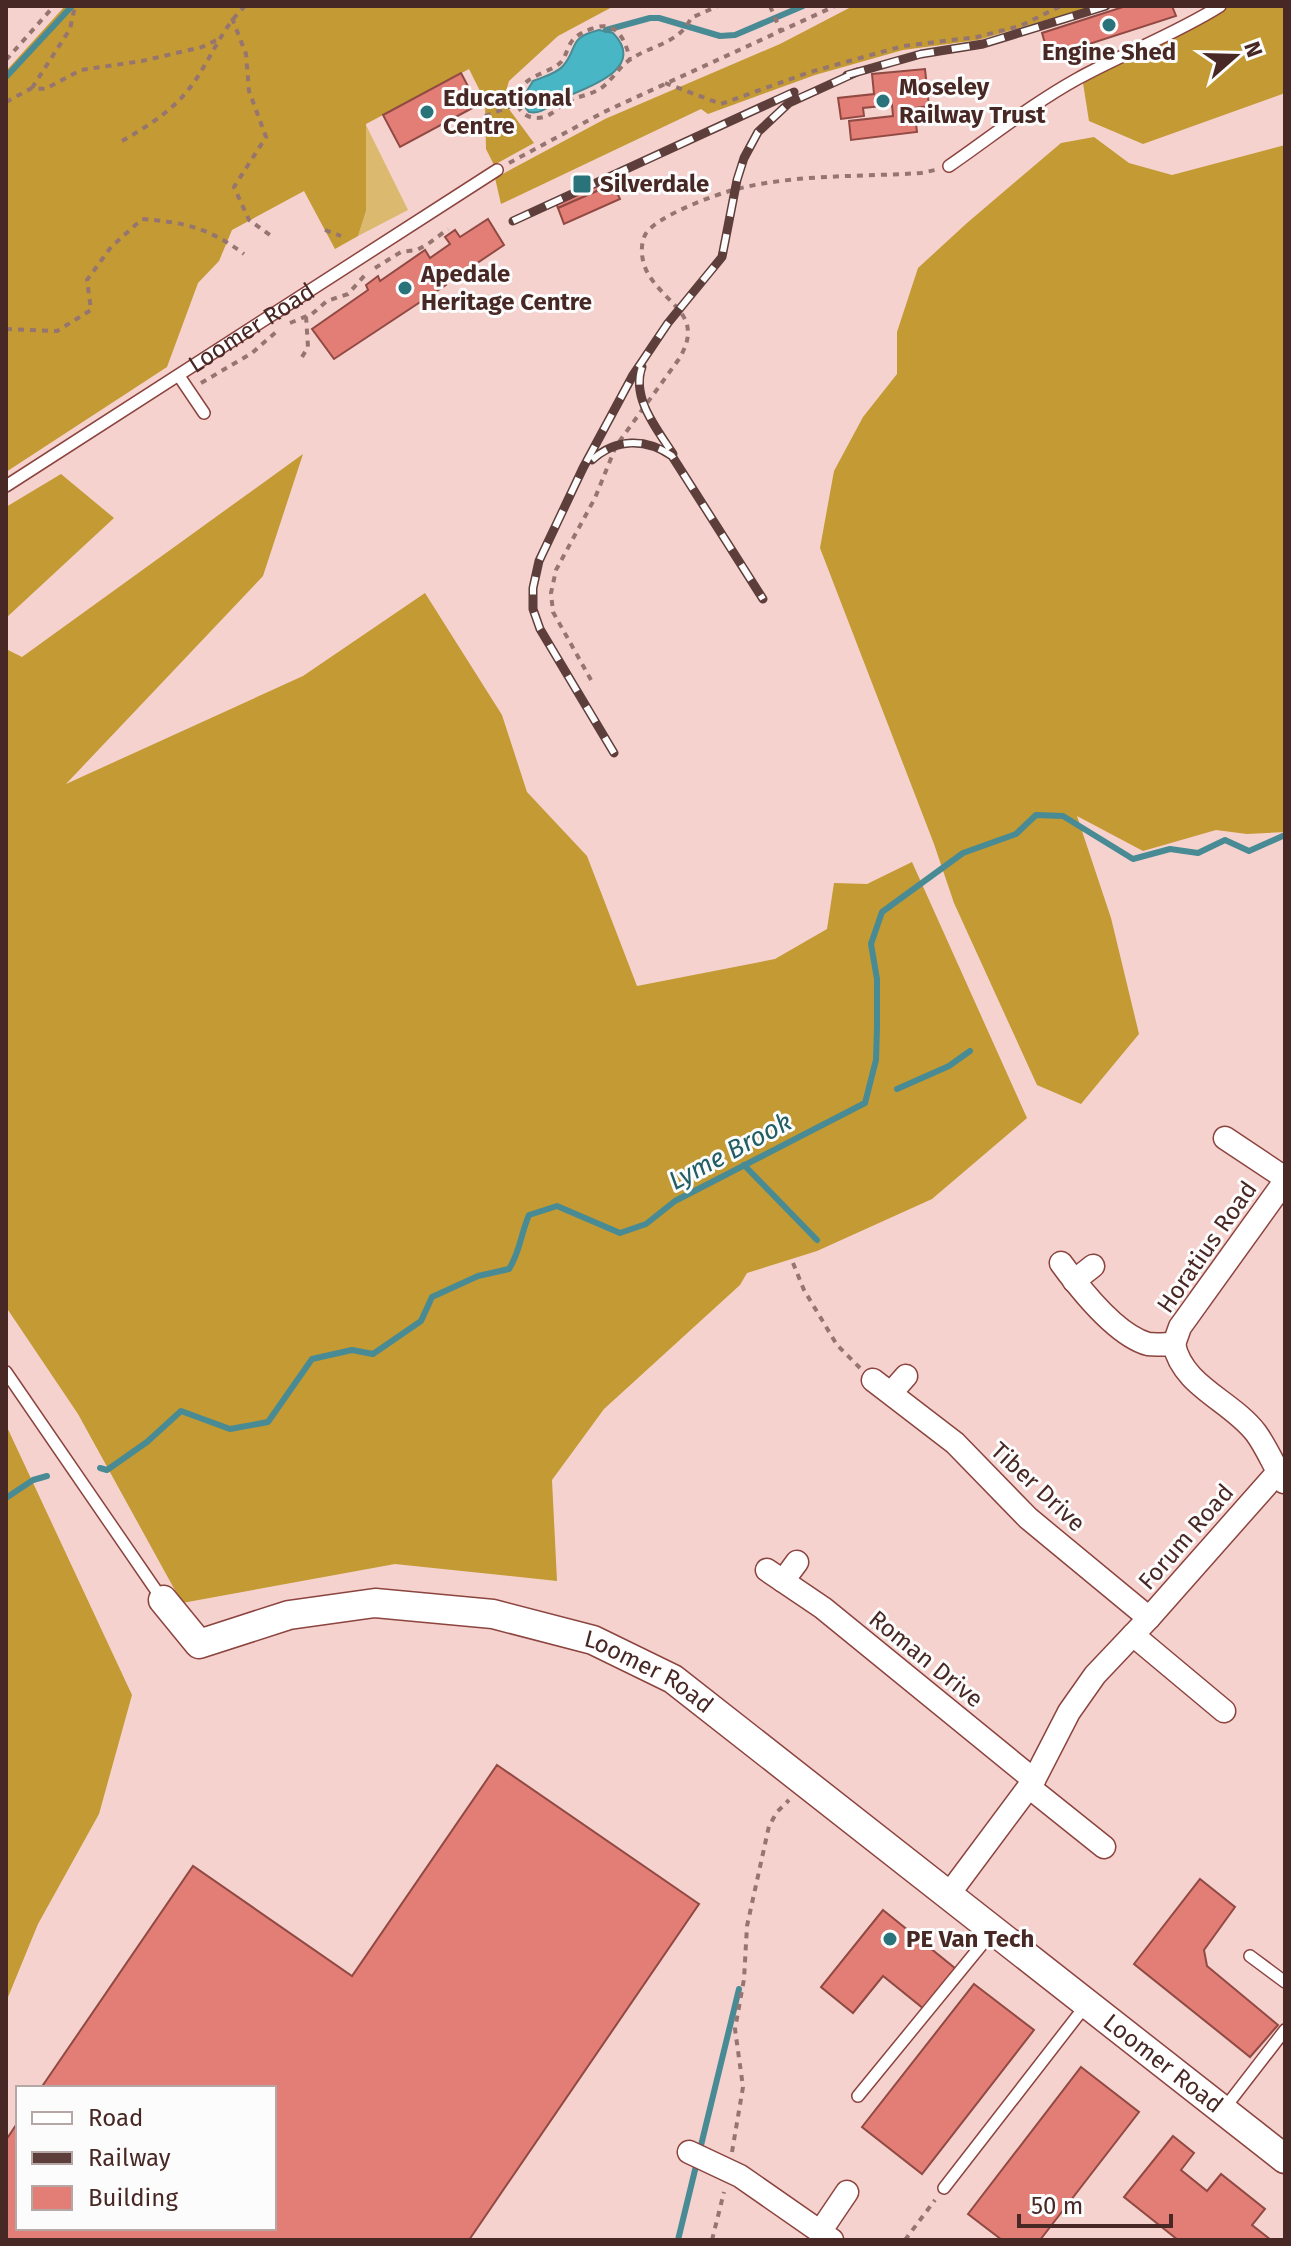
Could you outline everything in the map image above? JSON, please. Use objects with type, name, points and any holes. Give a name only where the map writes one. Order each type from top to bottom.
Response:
[{"type":"street","name":"Horatius Road","points":[[1174,1344],[1180,1327],[1285,1180],[1225,1138]]},
{"type":"street","points":[[1093,1266],[1067,1272],[1107,1316],[1127,1332],[1148,1344],[1174,1344],[1177,1360],[1186,1373],[1234,1409],[1256,1434],[1282,1478]]},
{"type":"street","name":"Tiber Drive","points":[[890,1383],[955,1443],[1028,1518],[1149,1618]]},
{"type":"street","name":"Forum Road","points":[[949,1894],[1032,1784],[1069,1712],[1095,1675],[1282,1478]]},
{"type":"street","name":"Roman Drive","points":[[797,1562],[775,1576],[823,1608],[1032,1784]]},
{"type":"street","name":"Loomer Road","points":[[163,1600],[199,1644],[289,1615],[375,1603],[493,1614],[593,1640],[673,1679],[1285,2159]]},
{"type":"street","points":[[1133,1635],[1224,1711]]},
{"type":"street","points":[[1032,1784],[1104,1847]]},
{"type":"street","points":[[689,2152],[728,2176],[740,2176],[826,2236],[847,2192]]},
{"type":"lane","points":[[949,166],[1056,91],[1187,27],[1220,6]]},
{"type":"lane","name":"Loomer Road","points":[[6,486],[497,170]]},
{"type":"lane","points":[[179,376],[204,413]]},
{"type":"lane","name":"Loomer Road","points":[[6,1372],[163,1600]]},
{"type":"lane","points":[[858,2096],[993,1931]]},
{"type":"lane","points":[[1250,1956],[1285,1982]]},
{"type":"lane","points":[[944,2188],[1087,2005]]},
{"type":"lane","points":[[1222,2110],[1285,2030]]},
{"type":"path","points":[[6,60],[54,6]]},
{"type":"path","points":[[6,102],[32,88],[70,29],[75,6]]},
{"type":"path","points":[[122,141],[153,123],[192,85],[232,18],[245,6]]},
{"type":"path","points":[[630,59],[626,41],[614,28],[603,25],[590,29],[571,42],[561,63],[532,77],[517,97],[517,104],[526,116],[538,120],[552,114],[564,102],[589,95],[604,86],[630,59],[675,37],[691,18],[718,6]]},
{"type":"path","points":[[770,6],[781,32]]},
{"type":"path","points":[[497,170],[604,112],[835,6]]},
{"type":"path","points":[[665,83],[721,104],[810,72],[903,46],[977,37],[1020,26],[1061,6]]},
{"type":"path","points":[[232,18],[246,54],[249,91],[266,137],[234,187],[249,220],[274,238]]},
{"type":"path","points":[[32,88],[45,89],[81,70],[142,61],[202,47],[219,39]]},
{"type":"path","points":[[485,116],[517,104]]},
{"type":"path","points":[[591,680],[553,612],[551,593],[556,570],[595,498],[616,446],[679,359],[688,344],[690,331],[679,311],[648,275],[642,248],[645,233],[689,207],[736,189],[823,178],[921,173],[949,166]]},
{"type":"path","points":[[6,329],[57,331],[91,310],[87,280],[111,247],[142,219],[180,222],[214,235],[244,254]]},
{"type":"path","points":[[189,392],[211,375],[252,353],[279,330],[327,301],[348,294],[372,269],[384,265],[401,252],[417,250],[448,229]]},
{"type":"path","points":[[325,230],[341,236]]},
{"type":"path","points":[[302,357],[308,347],[306,316]]},
{"type":"path","points":[[793,1263],[804,1290],[837,1345],[890,1383]]},
{"type":"path","points":[[712,2240],[728,2176],[743,2087],[735,2029],[744,1979],[747,1926],[769,1826],[777,1812],[808,1783]]},
{"type":"path","points":[[905,2240],[944,2188]]},
{"type":"shaded area","points":[[65,6],[614,6],[558,36],[509,81],[503,101],[534,143],[494,165],[486,149],[485,101],[469,69],[366,124],[366,211],[358,236],[335,249],[304,191],[232,230],[219,261],[198,283],[167,367],[6,472],[6,71]]},
{"type":"shaded area","points":[[853,6],[1094,6],[978,40],[903,50],[815,75],[708,114],[701,109],[501,204],[495,178],[605,119],[780,44]]},
{"type":"shaded area","points":[[1230,6],[1285,6],[1285,93],[1143,144],[1089,121],[1083,83]]},
{"type":"shaded area","points":[[366,125],[408,210],[358,236],[366,211]]},
{"type":"shaded area","points":[[1094,137],[1129,163],[1172,175],[1285,145],[1285,832],[1247,834],[1216,830],[1143,851],[1077,816],[1111,918],[1139,1034],[1081,1104],[1037,1085],[954,903],[820,548],[834,471],[863,417],[897,374],[897,332],[918,268],[1061,143]]},
{"type":"shaded area","points":[[303,454],[263,576],[66,784],[303,676],[425,593],[502,715],[527,792],[587,856],[637,986],[775,959],[827,929],[834,883],[867,884],[912,862],[1027,1118],[932,1199],[817,1251],[747,1273],[740,1285],[604,1409],[552,1480],[557,1581],[395,1564],[182,1603],[78,1414],[6,1307],[6,649],[22,657]]},
{"type":"shaded area","points":[[61,474],[114,518],[6,618],[6,507]]},
{"type":"shaded area","points":[[6,1425],[132,1695],[99,1814],[38,1924],[6,2002]]},
{"type":"water","points":[[599,30],[613,33],[622,46],[623,57],[619,67],[598,83],[543,110],[529,112],[524,100],[533,81],[560,69],[582,36]]},
{"type":"building","name":"Engine Shed","points":[[1126,6],[1172,6],[1176,16],[1049,57],[1042,33]]},
{"type":"building","name":"Moseley Railway Trust","points":[[925,69],[929,106],[914,108],[917,132],[851,140],[849,121],[893,116],[892,105],[863,108],[864,116],[841,119],[838,98],[874,94],[872,74]]},
{"type":"building","name":"Educational Centre","points":[[461,73],[478,105],[400,147],[383,115]]},
{"type":"building","points":[[611,179],[613,184],[558,208],[556,203]]},
{"type":"building","name":"Silverdale","points":[[613,184],[620,199],[564,224],[558,208]]},
{"type":"building","name":"Apedale Heritage Centre","points":[[488,219],[504,245],[455,278],[447,268],[439,273],[446,285],[334,359],[312,329],[368,290],[366,285],[378,276],[380,281],[425,250],[430,258],[450,244],[445,237],[455,230],[460,237]]},
{"type":"building","points":[[497,1765],[699,1904],[469,2240],[6,2240],[6,2140],[16,2125],[16,2230],[276,2230],[276,2086],[42,2086],[193,1866],[352,1976]]},
{"type":"building","points":[[1200,1879],[1235,1907],[1204,1950],[1207,1966],[1278,2025],[1250,2057],[1134,1964]]},
{"type":"building","name":"PE Van Tech","points":[[883,1910],[956,1969],[924,2009],[883,1976],[853,2013],[821,1987]]},
{"type":"building","points":[[974,1984],[1034,2030],[922,2174],[862,2127]]},
{"type":"building","points":[[1081,2067],[1139,2112],[1040,2240],[1002,2240],[968,2214]]},
{"type":"building","points":[[1173,2136],[1194,2153],[1181,2170],[1207,2191],[1221,2174],[1265,2209],[1252,2225],[1271,2240],[1178,2240],[1124,2197]]},
{"type":"waterway","points":[[6,77],[72,6]]},
{"type":"waterway","points":[[606,30],[659,18],[720,36],[735,35],[803,6]]},
{"type":"waterway","name":"Lyme Brook","points":[[100,1468],[107,1470],[147,1442],[181,1411],[230,1429],[268,1422],[312,1359],[352,1350],[373,1354],[421,1321],[432,1297],[478,1276],[509,1269],[529,1215],[557,1206],[620,1233],[646,1224],[675,1201],[865,1103],[876,1060],[877,979],[871,944],[882,912],[963,853],[1016,834],[1036,815],[1063,816],[1133,859],[1170,849],[1198,853],[1225,840],[1249,851],[1285,835]]},
{"type":"waterway","points":[[897,1089],[949,1066],[970,1051]]},
{"type":"waterway","points":[[744,1165],[817,1240]]},
{"type":"waterway","name":"Lyme Brook","points":[[6,1498],[33,1480],[47,1476]]},
{"type":"waterway","points":[[678,2240],[739,1989]]},
{"type":"railway","points":[[847,75],[921,54],[983,44],[1106,6]]},
{"type":"railway","points":[[614,753],[540,629],[533,609],[533,588],[539,561],[583,468],[633,375],[668,323],[722,257],[737,180],[744,158],[758,132],[789,103],[857,72]]},
{"type":"railway","points":[[513,221],[794,92]]},
{"type":"railway","points":[[642,367],[640,390],[643,402],[673,454]]},
{"type":"railway","points":[[592,460],[611,448],[631,443],[652,446],[672,456],[763,599]]},
{"type":"place","name":"Engine Shed","points":[[1109,25]]},
{"type":"place","name":"Moseley Railway Trust","points":[[883,101]]},
{"type":"place","name":"Educational Centre","points":[[427,112]]},
{"type":"place","name":"Silverdale","points":[[582,184]]},
{"type":"place","name":"Apedale Heritage Centre","points":[[405,288]]},
{"type":"place","name":"PE Van Tech","points":[[890,1939]]}]
